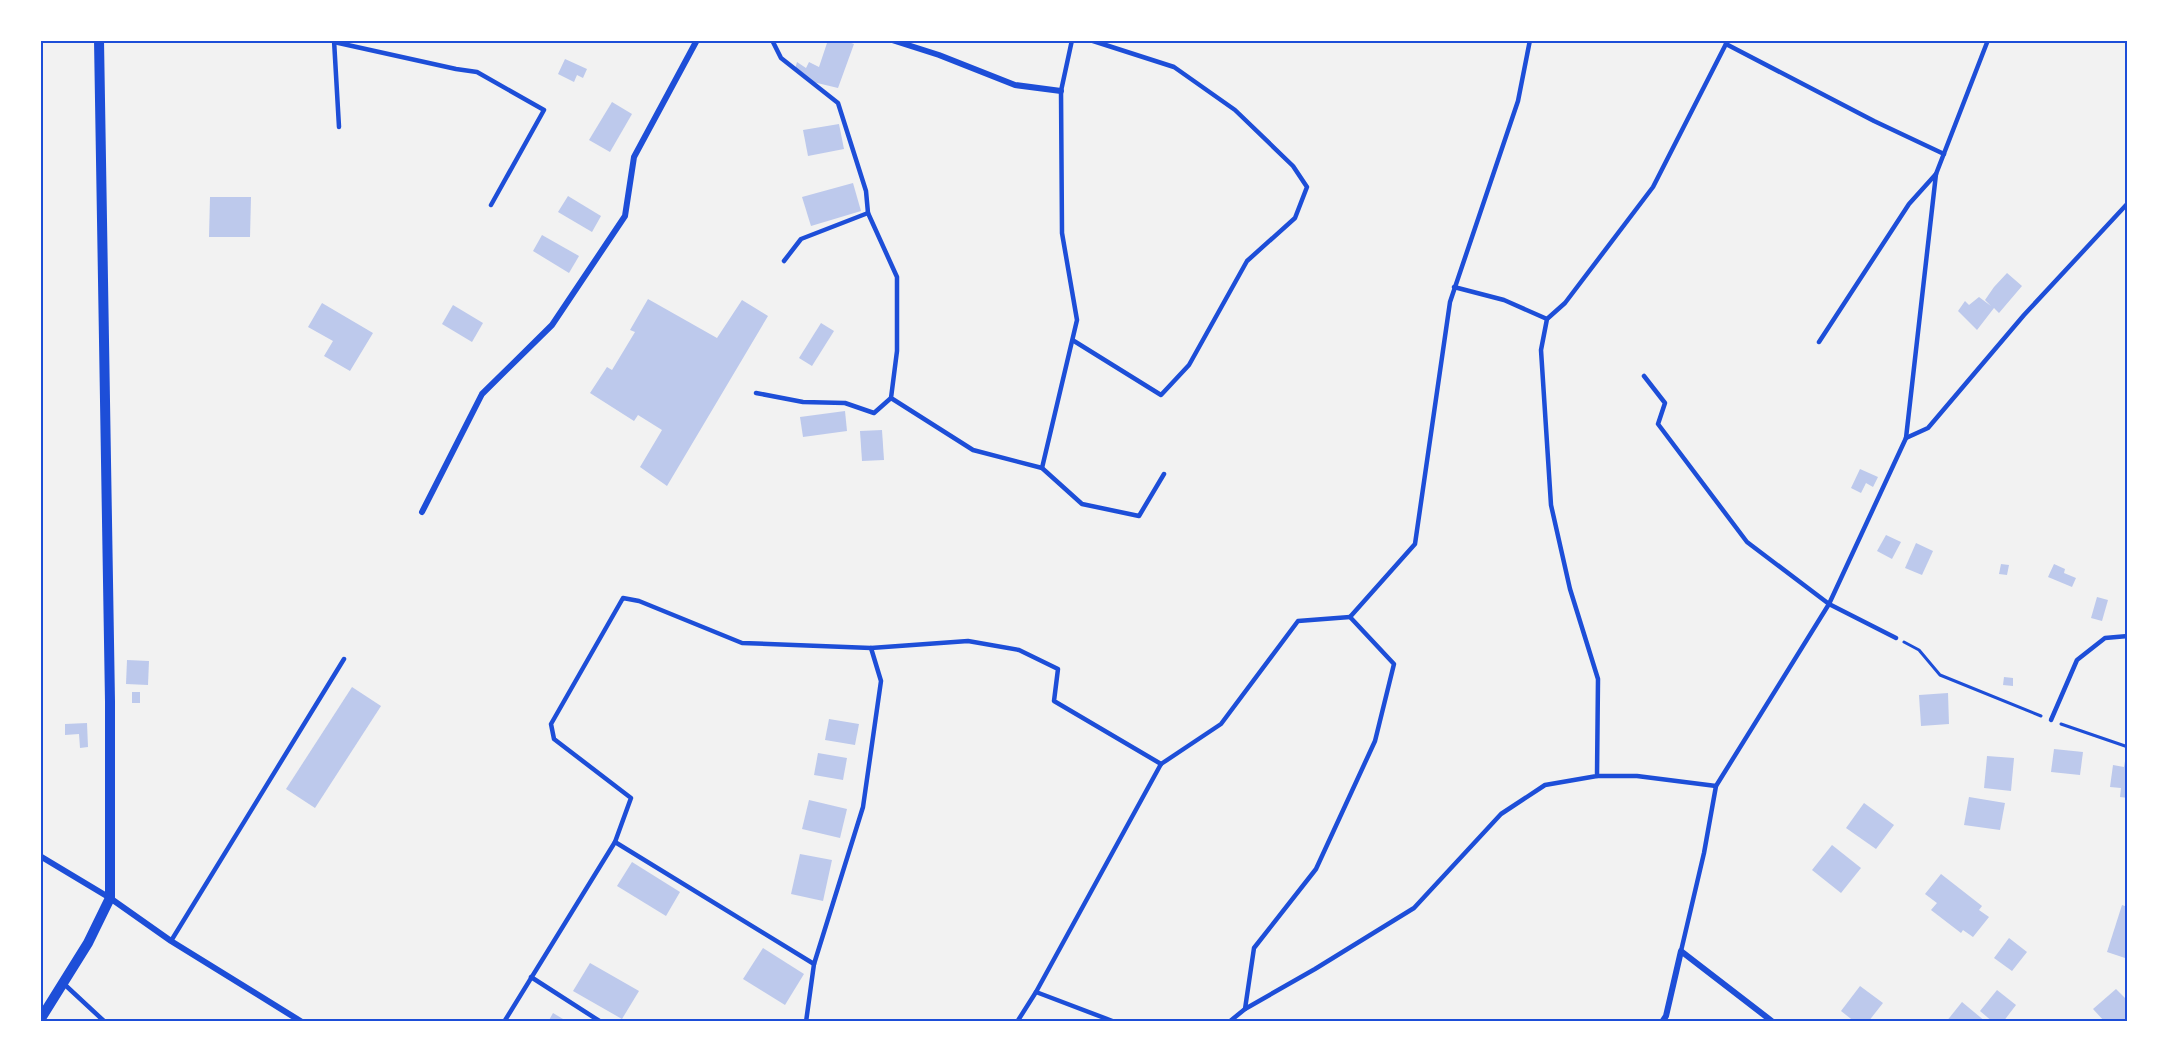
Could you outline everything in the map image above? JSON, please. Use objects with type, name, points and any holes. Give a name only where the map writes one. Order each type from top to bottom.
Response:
[{"type":"street","points":[[40,1020],[88,943],[110,898],[110,701],[99,40]]},
{"type":"street","points":[[422,512],[482,394],[552,325],[625,216],[634,158],[697,40]]},
{"type":"street","points":[[892,40],[939,55],[1015,85],[1061,91]]},
{"type":"street","points":[[40,856],[110,898],[171,941],[302,1022]]},
{"type":"street","points":[[1662,1022],[1666,1016],[1681,951],[1773,1022]]},
{"type":"lane","points":[[756,393],[803,402],[845,403],[874,413],[891,398],[897,351],[897,277],[868,213],[866,192],[838,103],[781,58],[772,40]]},
{"type":"lane","points":[[1042,468],[1074,341],[1077,320],[1062,233],[1061,91],[1072,40]]},
{"type":"lane","points":[[1074,341],[1161,396],[1189,365],[1247,261],[1295,218],[1307,187],[1293,166],[1234,110],[1174,67],[1090,40]]},
{"type":"lane","points":[[1017,1022],[1036,992],[1161,764],[1221,724],[1298,621],[1350,617],[1415,544],[1450,302],[1518,101],[1530,40]]},
{"type":"lane","points":[[1681,951],[1704,853],[1716,786],[1829,604],[1906,438],[1936,174],[1988,40]]},
{"type":"lane","points":[[339,127],[334,41],[477,72],[544,110],[491,205]]},
{"type":"lane","points":[[1597,776],[1598,679],[1570,589],[1551,505],[1541,351],[1547,319],[1565,303],[1653,187],[1727,42],[1845,107],[1944,154]]},
{"type":"lane","points":[[1819,342],[1909,204],[1936,174]]},
{"type":"lane","points":[[1906,438],[1928,428],[2024,315],[2127,203]]},
{"type":"lane","points":[[784,261],[801,239],[868,213]]},
{"type":"lane","points":[[1454,287],[1504,300],[1547,319]]},
{"type":"lane","points":[[1644,376],[1665,403],[1658,424],[1747,542],[1829,604],[1896,638]]},
{"type":"lane","points":[[891,398],[973,450],[1042,468],[1082,504],[1139,516],[1164,474]]},
{"type":"lane","points":[[504,1022],[615,842],[631,798],[554,739],[551,724],[623,598],[639,601],[742,643],[872,648],[968,641],[1019,650],[1058,669],[1054,701],[1161,764]]},
{"type":"lane","points":[[1245,1009],[1254,948],[1316,869],[1375,741],[1394,664],[1350,617]]},
{"type":"lane","points":[[2051,720],[2077,660],[2105,638],[2127,636]]},
{"type":"lane","points":[[806,1022],[814,964],[863,807],[881,681],[872,648]]},
{"type":"lane","points":[[171,941],[344,659]]},
{"type":"lane","points":[[1230,1022],[1245,1009],[1413,908],[1501,814],[1545,785],[1597,776],[1638,776],[1716,786]]},
{"type":"lane","points":[[615,842],[814,964]]},
{"type":"lane","points":[[531,977],[601,1022]]},
{"type":"lane","points":[[63,983],[105,1022]]},
{"type":"lane","points":[[1036,992],[1116,1022]]},
{"type":"path","points":[[1896,638],[1919,650],[1940,675],[2051,720],[2127,747]]},
{"type":"building","points":[[828,40],[843,40],[854,44],[838,88],[813,82],[795,69],[797,62],[806,68],[809,62],[819,67]]},
{"type":"building","points":[[565,59],[587,69],[583,78],[577,75],[574,82],[558,74]]},
{"type":"building","points":[[612,102],[632,114],[610,152],[589,140]]},
{"type":"building","points":[[839,124],[844,149],[808,156],[803,130]]},
{"type":"building","points":[[853,183],[861,211],[811,226],[802,197]]},
{"type":"building","points":[[568,196],[601,216],[592,232],[558,212]]},
{"type":"building","points":[[210,197],[251,197],[250,237],[209,237]]},
{"type":"building","points":[[542,235],[579,256],[569,273],[533,251]]},
{"type":"building","points":[[2007,273],[2022,286],[1999,313],[1994,308],[1977,330],[1958,311],[1965,301],[1969,305],[1979,297],[1991,306],[1985,300]]},
{"type":"building","points":[[648,299],[717,338],[742,300],[768,316],[667,486],[640,467],[662,430],[638,415],[634,421],[590,393],[607,367],[612,370],[635,332],[630,330]]},
{"type":"building","points":[[322,303],[373,333],[350,371],[324,356],[333,341],[308,327]]},
{"type":"building","points":[[453,305],[483,323],[472,342],[442,324]]},
{"type":"building","points":[[821,323],[834,331],[812,366],[799,358]]},
{"type":"building","points":[[845,411],[847,431],[803,437],[800,417]]},
{"type":"building","points":[[882,430],[884,460],[862,461],[860,431]]},
{"type":"building","points":[[1860,469],[1878,477],[1873,487],[1866,483],[1861,493],[1851,488]]},
{"type":"building","points":[[1886,535],[1901,542],[1892,559],[1877,551]]},
{"type":"building","points":[[1916,543],[1933,551],[1922,575],[1905,568]]},
{"type":"building","points":[[2001,564],[2009,565],[2007,575],[1999,574]]},
{"type":"building","points":[[2054,564],[2065,569],[2064,573],[2076,578],[2072,587],[2048,577]]},
{"type":"building","points":[[2097,597],[2108,600],[2102,621],[2091,618]]},
{"type":"building","points":[[127,660],[149,661],[148,685],[126,684]]},
{"type":"building","points":[[2004,677],[2013,678],[2013,686],[2003,685]]},
{"type":"building","points":[[352,687],[381,706],[315,808],[286,789]]},
{"type":"building","points":[[132,692],[140,692],[140,703],[132,703]]},
{"type":"building","points":[[1948,693],[1949,724],[1921,726],[1919,695]]},
{"type":"building","points":[[829,719],[859,724],[855,745],[825,740]]},
{"type":"building","points":[[87,723],[88,747],[80,748],[79,734],[65,735],[65,724]]},
{"type":"building","points":[[2054,749],[2083,752],[2080,775],[2051,772]]},
{"type":"building","points":[[818,753],[847,758],[843,780],[814,775]]},
{"type":"building","points":[[1987,756],[2014,758],[2011,791],[1984,788]]},
{"type":"building","points":[[2125,761],[2128,762],[2128,798],[2120,797],[2121,788],[2110,787],[2113,765],[2124,767]]},
{"type":"building","points":[[1969,797],[2005,803],[2000,830],[1964,825]]},
{"type":"building","points":[[809,800],[847,809],[840,838],[802,829]]},
{"type":"building","points":[[1864,803],[1894,825],[1876,849],[1846,828]]},
{"type":"building","points":[[1832,845],[1861,868],[1841,893],[1812,870]]},
{"type":"building","points":[[800,854],[832,860],[823,901],[791,894]]},
{"type":"building","points":[[632,862],[680,892],[666,916],[617,886]]},
{"type":"building","points":[[1941,874],[1982,906],[1979,910],[1989,917],[1973,937],[1963,930],[1961,933],[1931,910],[1937,903],[1925,894]]},
{"type":"building","points":[[2122,905],[2128,907],[2128,959],[2107,952]]},
{"type":"building","points":[[2009,938],[2027,952],[2012,971],[1994,958]]},
{"type":"building","points":[[763,948],[804,974],[785,1005],[743,979]]},
{"type":"building","points":[[590,963],[639,991],[622,1019],[573,991]]},
{"type":"building","points":[[1860,986],[1883,1003],[1868,1022],[1855,1022],[1841,1011]]},
{"type":"building","points":[[2116,989],[2128,1001],[2128,1019],[2125,1022],[2105,1022],[2093,1009]]},
{"type":"building","points":[[1997,990],[2016,1005],[2003,1022],[1993,1022],[1980,1011]]},
{"type":"building","points":[[1962,1002],[1986,1022],[1946,1022]]},
{"type":"building","points":[[553,1013],[568,1022],[548,1022]]}]
